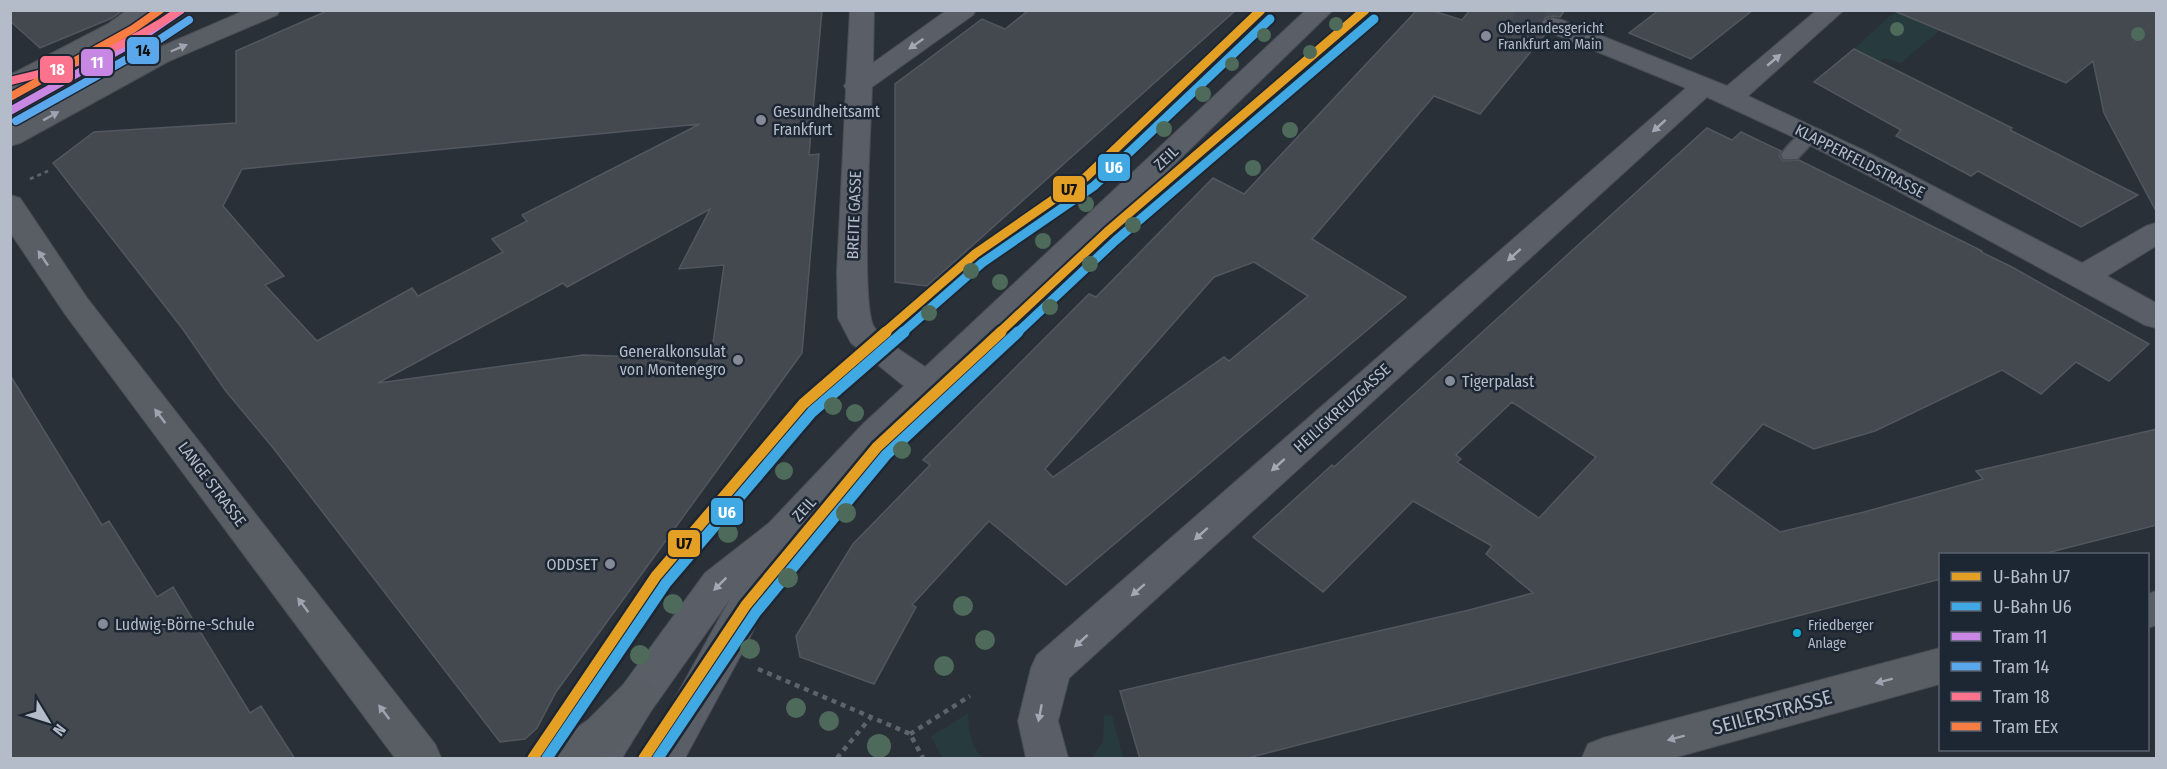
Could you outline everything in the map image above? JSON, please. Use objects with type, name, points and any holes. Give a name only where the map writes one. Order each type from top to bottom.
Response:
[{"type":"main road","points":[[10,86],[117,29],[144,10]]},
{"type":"main road","points":[[10,137],[160,56],[268,10]]},
{"type":"main road","name":"LANGE STRASSE","points":[[10,205],[15,216],[76,306],[420,759]]},
{"type":"main road","name":"SEILERSTRASSE","points":[[1603,759],[1939,667]]},
{"type":"main road","points":[[567,759],[602,734],[637,698]]},
{"type":"street","name":"BREITE GASSE","points":[[862,10],[857,86],[852,294],[854,318],[862,335],[871,344],[927,386]]},
{"type":"street","points":[[857,86],[964,10]]},
{"type":"street","name":"ZEIL","points":[[599,759],[637,698],[718,585],[782,534],[842,468],[1321,10]]},
{"type":"street","name":"HEILIGKREUZGASSE","points":[[1047,759],[1038,721],[1051,668],[1716,92],[1832,10]]},
{"type":"street","name":"KLAPPERFELDSTRASSE","points":[[1553,25],[1716,92],[1810,135],[2083,276],[2157,317]]},
{"type":"street","points":[[2083,276],[2157,233]]},
{"type":"street","name":"ZEIL","points":[[668,754],[782,534]]},
{"type":"lane","points":[[1790,155],[1810,135]]},
{"type":"path","points":[[26,180],[48,171]]},
{"type":"path","points":[[752,667],[910,734],[923,759]]},
{"type":"path","points":[[910,734],[970,696]]},
{"type":"path","points":[[837,759],[871,717]]},
{"type":"green space","points":[[1902,11],[1945,26],[1901,63],[1883,58],[1881,62],[1854,49],[1890,16]]},
{"type":"green space","points":[[968,713],[973,743],[983,758],[943,758],[931,737]]},
{"type":"green space","points":[[1112,715],[1123,758],[1092,758],[1103,742],[1104,716]]},
{"type":"building","points":[[10,10],[123,10],[112,18],[40,48],[10,21]]},
{"type":"building","points":[[329,10],[822,10],[809,155],[819,154],[802,353],[556,692],[537,728],[525,739],[500,742],[274,449],[225,390],[182,328],[53,163],[94,132],[236,123],[236,51]],"holes":[[[700,124],[522,215],[527,221],[492,239],[503,252],[418,296],[412,288],[317,341],[265,285],[284,276],[223,206],[242,169]],[[710,209],[679,269],[724,265],[713,343],[694,367],[642,357],[583,355],[378,383],[563,283],[567,287]]]},
{"type":"building","points":[[1029,10],[1236,10],[927,286],[895,282],[895,84],[982,19],[1005,29]]},
{"type":"building","points":[[1417,10],[1430,10],[1462,20],[1470,10],[1565,10],[1560,17],[1542,19],[1539,26],[1546,33],[1480,114],[1434,96],[1312,239],[1406,297],[1066,585],[989,521],[912,605],[916,607],[874,684],[800,657],[796,636],[853,544],[930,465],[923,460],[1089,294],[1096,297],[1213,178],[1244,194]],"holes":[[[1254,262],[1308,296],[1229,361],[1224,357],[1053,477],[1045,469],[1214,277]]]},
{"type":"building","points":[[1659,10],[1753,10],[1691,59],[1629,33]]},
{"type":"building","points":[[1892,10],[2157,10],[2157,213],[2104,113],[2093,61],[2066,83]]},
{"type":"building","points":[[1854,49],[2012,128],[2010,130],[2138,195],[2081,227],[1978,171],[1971,176],[1896,136],[1901,130],[1814,82]]},
{"type":"building","points":[[1707,128],[1732,140],[1741,132],[1781,151],[1779,156],[1783,161],[1799,160],[1982,251],[2149,344],[2109,381],[2076,362],[2041,394],[2002,370],[1875,431],[1814,449],[1763,424],[1711,483],[1780,532],[1864,512],[1983,479],[1976,471],[2157,429],[2157,525],[2047,553],[1939,553],[1939,580],[1244,759],[1140,759],[1120,691],[1533,593],[1486,554],[1492,546],[1413,501],[1323,592],[1253,537],[1332,465],[1334,467]],"holes":[[[1512,402],[1596,457],[1539,518],[1457,462],[1461,459],[1456,455]]]},
{"type":"building","name":"Ludwig-Börne-Schule","points":[[10,375],[102,525],[109,521],[157,597],[173,587],[250,713],[261,706],[295,759],[10,759]]},
{"type":"tunnel","points":[[1517,10],[1553,25]]},
{"type":"metro line","name":"U7","points":[[533,758],[656,576],[803,404],[975,254],[1086,177],[1261,10]]},
{"type":"metro line","name":"U7","points":[[644,758],[746,605],[877,447],[1107,232],[1365,10]]},
{"type":"metro line","name":"U6","points":[[547,758],[666,583],[812,412],[982,263],[1094,186],[1270,19]]},
{"type":"metro line","name":"U6","points":[[658,758],[756,612],[886,455],[1115,241],[1374,19]]},
{"type":"tram line","name":"EEx","points":[[10,97],[133,29],[160,10]]},
{"type":"tram line","name":"18","points":[[10,81],[56,70],[99,55],[141,36],[180,10]]},
{"type":"tram line","name":"11","points":[[10,111],[139,39],[181,10]]},
{"type":"tram line","name":"14","points":[[16,121],[145,49],[189,20]]},
{"type":"place","name":"Oberlandesgericht Frankfurt am Main","points":[[1486,36]]},
{"type":"place","name":"Gesundheitsamt Frankfurt","points":[[761,120]]},
{"type":"place","name":"Generalkonsulat von Montenegro","points":[[738,360]]},
{"type":"place","name":"Tigerpalast","points":[[1450,381]]},
{"type":"place","name":"ODDSET","points":[[610,564]]},
{"type":"place","name":"Ludwig-Börne-Schule","points":[[103,624]]},
{"type":"place","name":"Friedberger Anlage","points":[[1797,633]]}]
